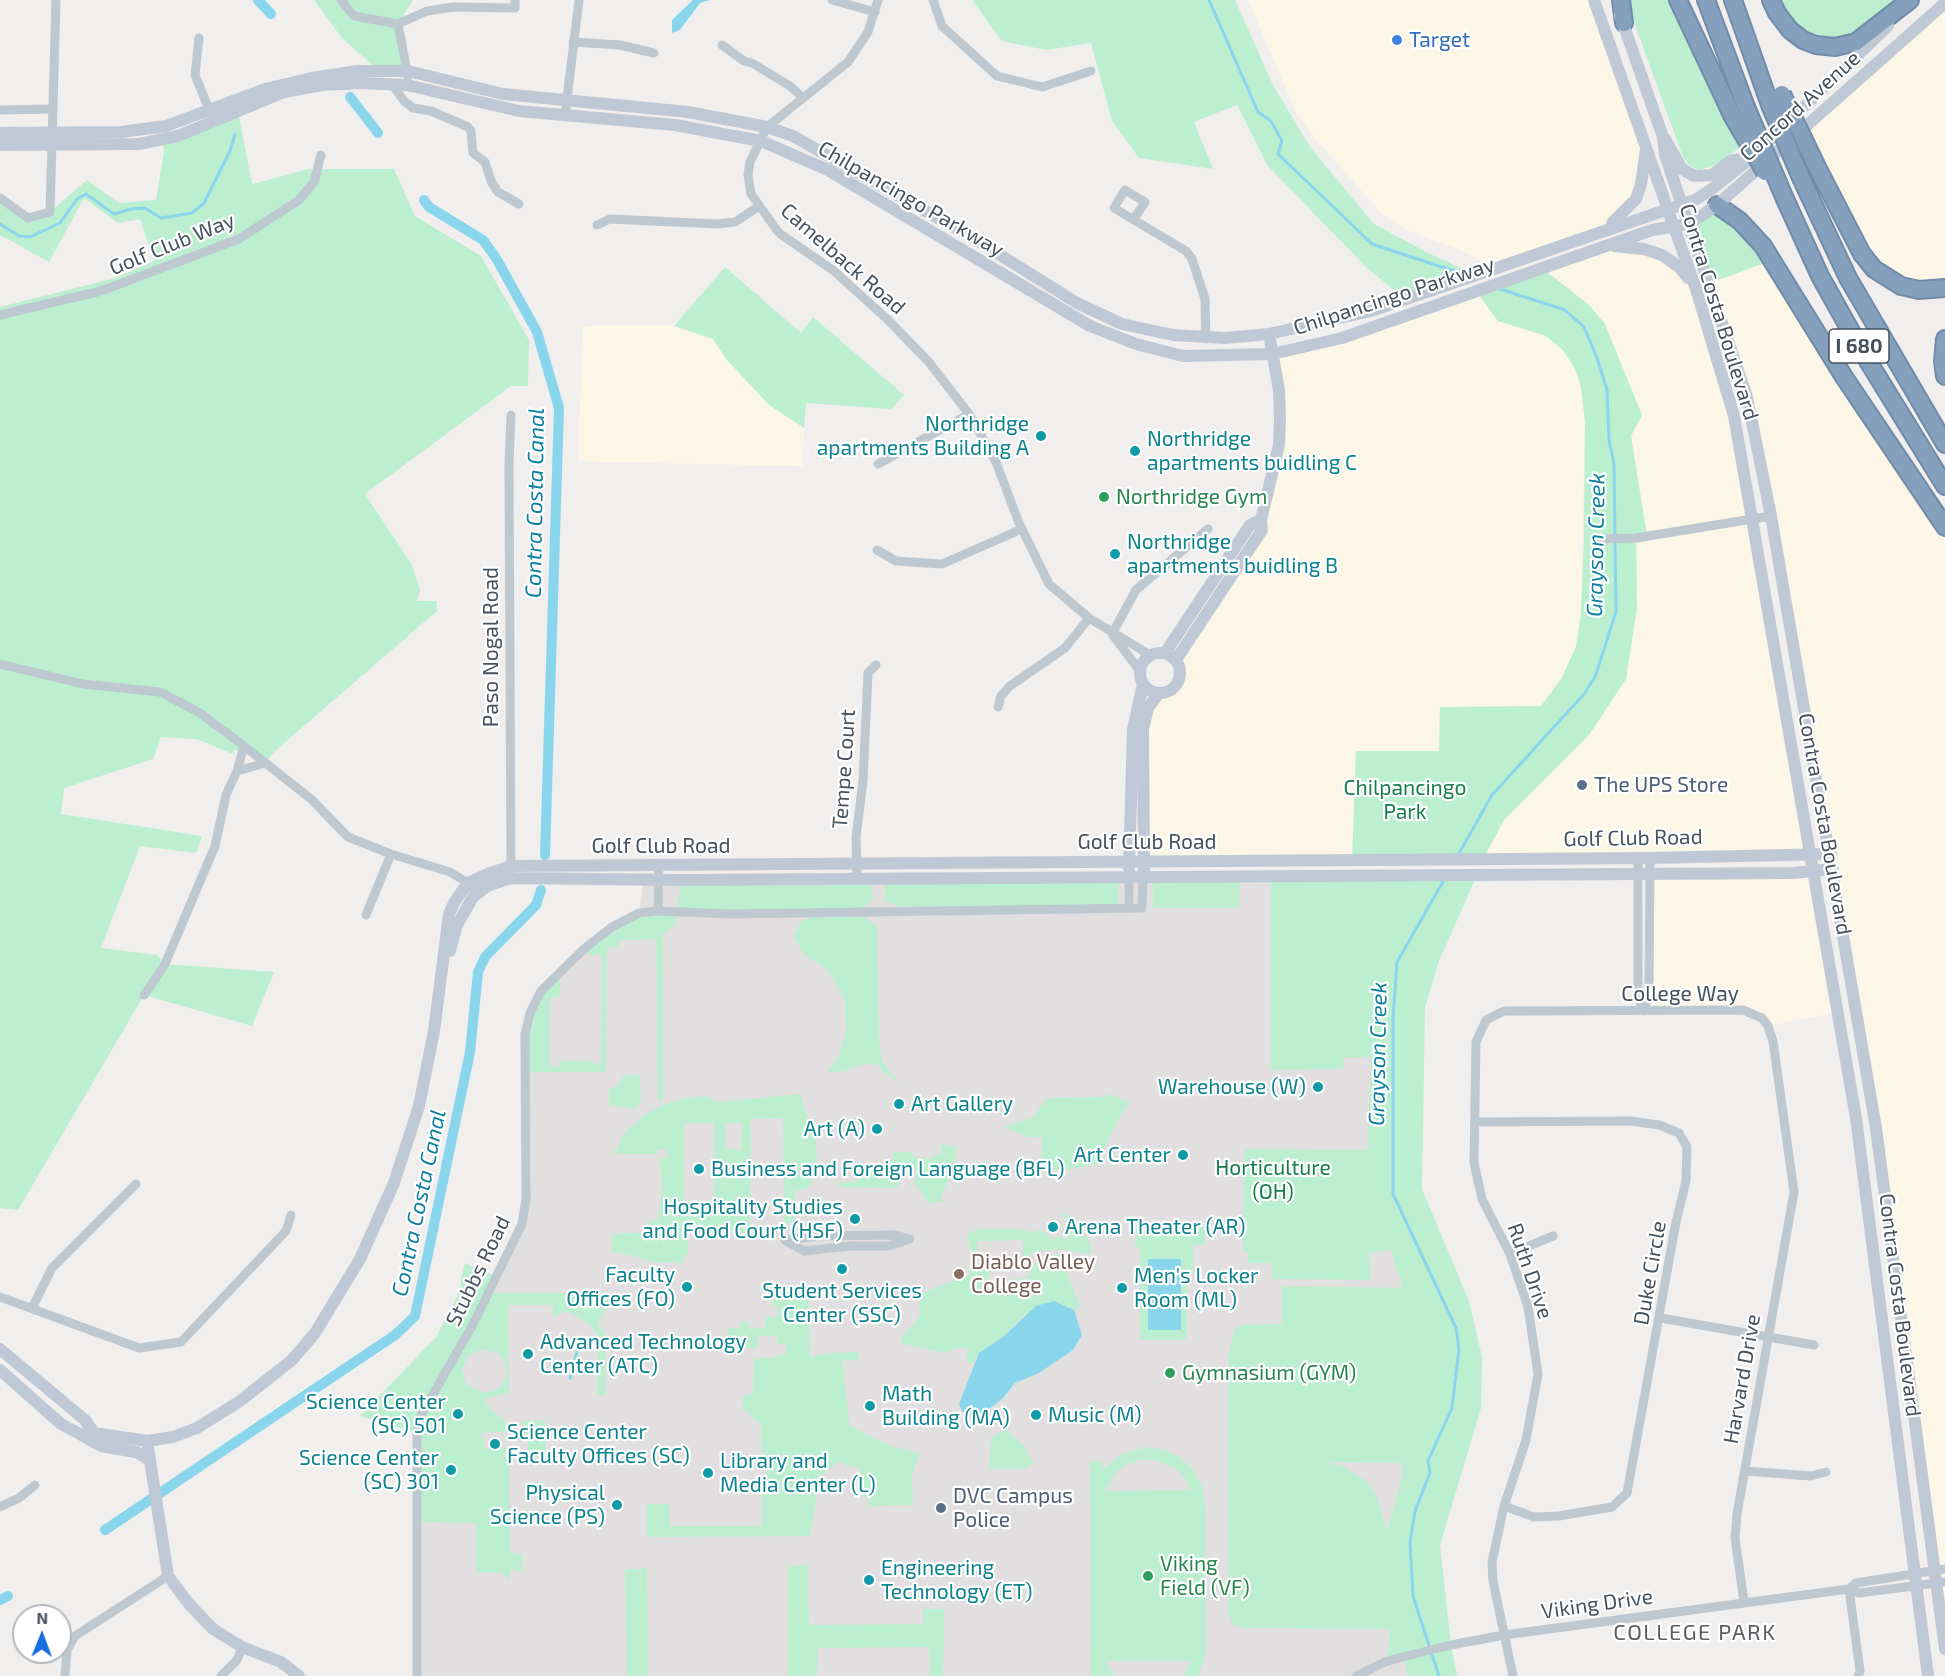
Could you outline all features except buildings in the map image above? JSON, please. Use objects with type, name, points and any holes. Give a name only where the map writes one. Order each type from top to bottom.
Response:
[{"type":"highway","points":[[1621,0],[1624,23]]},
{"type":"highway","points":[[1678,0],[1740,112]]},
{"type":"highway","name":"I 680","points":[[1706,0],[1740,112],[1785,199],[1820,276],[1863,353],[1945,486]]},
{"type":"highway","name":"I 680","points":[[1733,0],[1756,70],[1776,100],[1802,180],[1848,278],[1945,444]]},
{"type":"highway","points":[[1771,0],[1790,30],[1803,40],[1816,45],[1835,47],[1856,42],[1910,0]]},
{"type":"highway","points":[[1776,100],[1818,169],[1862,254],[1874,269],[1901,286],[1919,290],[1945,288]]},
{"type":"highway","points":[[1718,205],[1740,221],[1768,253],[1844,377],[1945,527]]},
{"type":"highway","points":[[1945,339],[1943,361],[1945,376]]},
{"type":"street","points":[[0,198],[28,218],[50,212],[54,146],[56,0]]},
{"type":"street","points":[[341,0],[354,16],[398,24],[427,11],[453,7],[488,4],[515,8],[515,0]]},
{"type":"street","points":[[565,115],[579,0]]},
{"type":"street","points":[[832,0],[875,12]]},
{"type":"street","points":[[766,127],[848,62],[868,32],[878,0]]},
{"type":"street","points":[[933,0],[942,26],[997,76],[1042,87],[1091,71]]},
{"type":"street","name":"Contra Costa Boulevard","points":[[1594,0],[1695,289],[1729,397],[1739,443],[1856,1118],[1928,1676]]},
{"type":"street","name":"Contra Costa Boulevard","points":[[1614,0],[1663,137],[1665,155],[1747,397],[1771,516],[1831,854],[1876,1128],[1940,1576],[1945,1649]]},
{"type":"street","name":"Concord Avenue","points":[[1667,209],[1682,205],[1712,189],[1752,157],[1914,0]]},
{"type":"street","name":"Concord Avenue","points":[[1674,228],[1689,224],[1718,205],[1945,3]]},
{"type":"street","points":[[398,24],[408,71],[406,85]]},
{"type":"street","points":[[199,39],[195,75],[211,116]]},
{"type":"street","points":[[573,42],[620,45],[654,53]]},
{"type":"street","points":[[722,45],[744,61],[752,63],[790,86],[802,97]]},
{"type":"street","name":"Chilpancingo Parkway","points":[[0,146],[139,144],[178,136],[211,116],[265,89],[357,71],[408,71],[503,94],[688,112],[766,127],[794,136],[973,238],[1077,303],[1113,320],[1173,336],[1206,339],[1269,334],[1371,311],[1667,209]]},
{"type":"street","points":[[392,84],[404,102],[412,108],[431,111],[468,128],[471,131],[473,153],[485,162],[491,181],[498,192],[519,204]]},
{"type":"street","name":"Chilpancingo Parkway","points":[[0,133],[121,132],[156,128],[211,116],[284,92],[322,85],[392,84],[406,85],[519,111],[675,125],[761,141],[828,170],[1090,326],[1136,344],[1183,356],[1272,354],[1342,338],[1652,230],[1674,228]]},
{"type":"street","points":[[0,110],[53,110]]},
{"type":"street","name":"Camelback Road","points":[[766,127],[750,162],[748,175],[751,194],[758,207],[779,233],[834,271],[887,319],[928,361],[969,414],[996,462],[1022,529],[1049,584],[1089,618],[1150,655]]},
{"type":"street","points":[[1663,137],[1682,169],[1694,176],[1712,175],[1731,161],[1752,157]]},
{"type":"street","points":[[1605,229],[1636,199],[1641,184],[1646,146]]},
{"type":"street","name":"Golf Club Way","points":[[0,315],[101,291],[239,238],[299,200],[314,182],[321,155]]},
{"type":"street","points":[[597,225],[609,219],[717,224],[735,222],[758,207]]},
{"type":"street","points":[[1134,219],[1186,251],[1192,259],[1205,299],[1206,339]]},
{"type":"street","points":[[1609,245],[1644,249],[1662,255],[1679,267],[1695,289]]},
{"type":"street","points":[[1508,280],[1517,272],[1545,259],[1547,250]]},
{"type":"street","points":[[1393,320],[1404,310],[1439,298],[1454,283]]},
{"type":"street","points":[[1176,660],[1262,530],[1261,520],[1279,445],[1279,390],[1269,334]]},
{"type":"street","points":[[878,464],[969,414]]},
{"type":"street","name":"Paso Nogal Road","points":[[511,415],[508,463],[511,872]]},
{"type":"street","points":[[1739,443],[1752,453],[1758,490],[1767,498]]},
{"type":"street","points":[[1598,539],[1624,539],[1771,516]]},
{"type":"street","points":[[1165,653],[1250,525],[1261,520]]},
{"type":"street","points":[[877,550],[896,561],[942,564],[1022,529]]},
{"type":"street","points":[[1112,634],[1136,590],[1208,529]]},
{"type":"street","points":[[998,707],[1001,696],[1010,686],[1065,648],[1089,618]]},
{"type":"street","name":"Camelback Road","points":[[1112,634],[1140,671]]},
{"type":"street","points":[[1130,908],[1133,729],[1143,684],[1140,671],[1141,664],[1150,655],[1165,653],[1176,660],[1180,671],[1179,681],[1171,690],[1159,693],[1148,708],[1143,729],[1145,862],[1143,877]]},
{"type":"street","points":[[0,664],[83,684],[160,692],[200,713],[244,746],[311,799],[348,837],[391,854],[450,872],[468,883],[477,893]]},
{"type":"street","name":"Tempe Court","points":[[857,879],[856,837],[862,781],[868,673],[876,665]]},
{"type":"street","points":[[1143,684],[1159,693]]},
{"type":"street","points":[[144,995],[165,964],[215,846],[226,795],[237,771],[244,746]]},
{"type":"street","points":[[237,771],[265,763]]},
{"type":"street","points":[[366,915],[391,854]]},
{"type":"street","name":"Golf Club Road","points":[[468,883],[511,872],[659,865],[1435,860],[1831,854]]},
{"type":"street","points":[[1643,1011],[1638,996],[1637,874],[1644,858]]},
{"type":"street","points":[[1643,1011],[1649,996],[1651,874],[1644,858]]},
{"type":"street","points":[[658,911],[659,865]]},
{"type":"street","name":"Golf Club Road","points":[[511,872],[557,880],[659,880],[1651,874],[1814,872],[1833,869]]},
{"type":"street","points":[[443,968],[465,907],[477,893],[511,872]]},
{"type":"street","name":"Stubbs Road","points":[[417,1676],[417,1433],[420,1417],[477,1317],[522,1224],[526,1199],[525,1034],[530,1013],[541,992],[585,948],[621,923],[639,914],[658,911],[730,914],[1142,908],[1143,877]]},
{"type":"street","points":[[80,1434],[94,1432],[147,1441],[173,1437],[196,1428],[240,1401],[292,1360],[315,1333],[360,1259],[394,1183],[419,1106],[443,968],[449,914],[468,883]]},
{"type":"street","name":"College Way","points":[[1486,1020],[1504,1011],[1743,1010],[1762,1018],[1768,1026],[1773,1041],[1790,1164]]},
{"type":"street","name":"Ruth Drive","points":[[1486,1020],[1476,1042],[1474,1164],[1482,1199],[1510,1254],[1528,1307],[1538,1374],[1526,1440],[1504,1506],[1492,1562],[1493,1581],[1513,1676]]},
{"type":"street","name":"Duke Circle","points":[[1475,1122],[1631,1121],[1659,1125],[1679,1133],[1688,1147],[1686,1181],[1676,1222],[1661,1318],[1627,1493],[1612,1507],[1559,1515],[1534,1517],[1504,1506]]},
{"type":"street","name":"Harvard Drive","points":[[1744,1602],[1735,1538],[1767,1338],[1794,1192],[1790,1164]]},
{"type":"street","points":[[32,1308],[52,1268],[136,1184]]},
{"type":"street","points":[[0,1297],[139,1348],[181,1342],[285,1231],[291,1215]]},
{"type":"street","points":[[895,1235],[910,1239],[888,1246],[850,1246],[804,1251],[785,1240],[895,1235]]},
{"type":"street","points":[[844,1236],[850,1246]]},
{"type":"street","points":[[1510,1254],[1553,1236]]},
{"type":"street","points":[[1661,1318],[1814,1345]]},
{"type":"street","points":[[0,1349],[84,1420],[94,1432]]},
{"type":"street","points":[[0,1370],[61,1424],[101,1446],[136,1452],[149,1460]]},
{"type":"street","points":[[147,1441],[155,1507],[168,1576],[189,1604],[213,1629],[242,1647],[281,1662],[299,1676]]},
{"type":"street","points":[[1745,1471],[1810,1476],[1826,1472]]},
{"type":"street","points":[[0,1507],[19,1498],[35,1485]]},
{"type":"street","points":[[65,1676],[67,1650],[75,1636],[168,1576]]},
{"type":"street","name":"Viking Drive","points":[[1356,1676],[1387,1661],[1450,1645],[1504,1635],[1849,1589],[1856,1583],[1940,1576]]},
{"type":"street","points":[[1849,1589],[1860,1671],[1858,1676]]},
{"type":"street","points":[[221,1676],[237,1660],[242,1647]]},
{"type":"shaded area","points":[[1248,0],[1594,0],[1646,146],[1641,184],[1604,229],[1494,269],[1465,252],[1409,231],[1382,214],[1314,137],[1296,112]]},
{"type":"shaded area","points":[[1945,3],[1945,288],[1937,290],[1874,269],[1802,136]]},
{"type":"shaded area","points":[[1609,245],[1662,255],[1696,289],[1729,397],[1812,855],[1483,859],[1504,820],[1589,735],[1626,679],[1637,608],[1636,538],[1647,536],[1631,435],[1605,324],[1589,305],[1542,268]]},
{"type":"shaded area","points":[[1773,260],[1945,527],[1945,1649],[1881,1162],[1747,397],[1710,283]]},
{"type":"shaded area","points":[[1476,291],[1498,321],[1546,336],[1563,350],[1575,369],[1581,387],[1585,422],[1581,613],[1576,647],[1561,679],[1541,706],[1440,707],[1439,752],[1352,860],[1145,862],[1143,729],[1159,693],[1171,690],[1179,681],[1180,671],[1176,660],[1262,530],[1279,445],[1272,354]]},
{"type":"shaded area","points":[[674,326],[713,339],[727,360],[769,405],[804,428],[803,466],[578,460],[583,327]]},
{"type":"shaded area","points":[[1814,872],[1839,1012],[1768,1026],[1753,1013],[1643,1011],[1649,996],[1651,874]]},
{"type":"shaded area","name":"Diablo Valley College","points":[[1423,875],[1379,1172],[1446,1330],[1404,1657],[1407,1676],[416,1676],[415,1456],[522,1224],[525,1034],[560,971],[639,913],[644,880]]},
{"type":"green space","points":[[314,0],[413,0],[398,24],[408,71],[379,71],[342,38]]},
{"type":"green space","points":[[972,0],[1235,0],[1273,85],[1310,147],[1374,224],[1476,275],[1407,300],[1368,269],[1267,165],[1237,105],[1194,122],[1213,169],[1139,158],[1112,121],[1091,43],[1046,50],[1002,41]]},
{"type":"green space","points":[[1626,0],[1669,0],[1718,106],[1741,147],[1715,165],[1699,170],[1690,166],[1683,157]]},
{"type":"green space","points":[[1771,0],[1910,0],[1856,42],[1816,45]]},
{"type":"green space","points":[[238,111],[252,184],[309,169],[394,169],[415,216],[481,256],[529,340],[528,386],[511,386],[365,494],[412,565],[420,590],[417,601],[437,601],[437,611],[276,750],[265,763],[244,746],[241,753],[235,749],[233,754],[196,739],[161,737],[153,759],[64,788],[61,814],[202,836],[196,853],[140,846],[101,948],[157,955],[165,964],[274,972],[252,1026],[144,995],[18,1210],[0,1208],[0,307],[115,278],[154,261],[140,219],[118,223],[84,198],[49,262],[0,235],[0,198],[29,218],[50,212],[87,180],[119,203],[156,200],[164,151],[162,139]]},
{"type":"green space","points":[[1717,205],[1773,260],[1710,283],[1689,224]]},
{"type":"green space","points":[[725,267],[801,333],[813,317],[904,395],[891,409],[806,403],[804,428],[769,405],[727,360],[713,339],[674,326]]},
{"type":"green space","name":"Chilpancingo Park","points":[[1542,268],[1589,305],[1605,324],[1642,415],[1631,436],[1647,536],[1636,538],[1637,608],[1626,679],[1589,735],[1504,820],[1483,859],[1352,860],[1356,751],[1439,751],[1440,707],[1541,706],[1561,679],[1576,647],[1581,613],[1584,538],[1585,422],[1581,387],[1575,369],[1563,350],[1546,336],[1498,321],[1476,291]]},
{"type":"green space","name":"Horticulture (OH)","points":[[1477,875],[1439,961],[1425,1007],[1422,1189],[1469,1301],[1482,1357],[1481,1408],[1440,1545],[1451,1645],[1457,1676],[1407,1676],[1404,1657],[1387,1661],[1390,1629],[1242,1628],[1232,1624],[1228,1613],[1228,1356],[1234,1330],[1241,1325],[1282,1324],[1282,1286],[1403,1288],[1391,1250],[1369,1253],[1371,1280],[1272,1279],[1272,1263],[1248,1263],[1248,1252],[1243,1252],[1244,1149],[1367,1150],[1371,1057],[1343,1058],[1343,1069],[1271,1070],[1271,876]],"holes":[[[1326,1462],[1402,1463],[1402,1478],[1387,1531],[1376,1495],[1364,1479],[1342,1466]]]},
{"type":"green space","points":[[1240,876],[1239,908],[1153,908],[1153,877]]},
{"type":"green space","points":[[1119,877],[1118,908],[910,911],[885,901],[885,878]]},
{"type":"green space","points":[[872,879],[872,900],[860,911],[676,913],[682,880]]},
{"type":"green space","points":[[639,913],[676,913],[676,924],[663,934],[663,1099],[658,1099],[656,939],[619,941],[619,947],[607,947],[606,1072],[525,1072],[530,1013],[560,971],[560,997],[550,997],[549,1066],[561,1067],[560,1061],[587,1061],[601,1065],[602,954],[588,955],[585,948]]},
{"type":"green space","points":[[814,917],[865,917],[877,927],[879,1041],[882,1061],[898,1082],[883,1072],[879,1065],[866,1064],[840,1072],[827,1072],[839,1057],[846,1030],[845,1001],[828,970],[805,955],[793,936],[802,921]]},
{"type":"green space","points":[[624,1075],[640,1075],[641,1101],[634,1109],[609,1105],[609,1089],[617,1086]]},
{"type":"green space","points":[[800,1094],[816,1142],[817,1162],[810,1185],[803,1190],[795,1190],[794,1222],[784,1224],[783,1118],[751,1119],[750,1233],[720,1228],[715,1232],[688,1232],[688,1255],[683,1255],[684,1263],[653,1262],[619,1252],[612,1253],[612,1234],[649,1232],[649,1221],[658,1220],[662,1190],[660,1158],[667,1158],[667,1150],[657,1150],[655,1154],[615,1154],[623,1134],[645,1114],[662,1105],[692,1097],[706,1096],[718,1102]],"holes":[[[684,1123],[714,1123],[714,1215],[684,1215]],[[725,1123],[742,1123],[741,1150],[726,1149]]]},
{"type":"green space","points":[[1108,1094],[1130,1102],[1117,1121],[1097,1164],[1063,1170],[1041,1169],[1042,1137],[1029,1137],[1003,1127],[1033,1117],[1047,1098],[1100,1097]]},
{"type":"green space","points":[[941,1145],[956,1146],[954,1170],[940,1199],[946,1201],[928,1203],[915,1184],[916,1169],[899,1169],[899,1188],[838,1187],[839,1182],[857,1182],[857,1171],[884,1171],[884,1161],[893,1161],[893,1152],[912,1152],[915,1158],[932,1159],[933,1155],[941,1154]]},
{"type":"green space","points":[[1059,1213],[1070,1216],[1081,1227],[1091,1246],[1091,1255],[1059,1249],[1034,1252],[1030,1253],[1031,1262],[1027,1264],[1027,1258],[1023,1258],[1023,1240],[977,1241],[978,1258],[973,1258],[967,1235],[977,1229],[1018,1229],[1030,1232],[1041,1230],[1052,1237],[1051,1241],[1060,1236],[1066,1241],[1073,1224]]},
{"type":"green space","points":[[1136,1227],[1205,1227],[1205,1245],[1193,1245],[1193,1274],[1187,1280],[1187,1340],[1140,1340],[1140,1247],[1135,1247]]},
{"type":"green space","points":[[1059,1254],[1080,1306],[1074,1310],[1068,1306],[1026,1314],[1003,1337],[979,1353],[973,1364],[966,1361],[969,1346],[965,1349],[956,1348],[946,1353],[902,1344],[900,1340],[920,1316],[918,1295],[970,1274],[969,1267],[992,1268],[986,1286],[1007,1295],[1013,1279],[1027,1278],[1038,1258]]},
{"type":"green space","points":[[465,1263],[498,1277],[490,1293],[612,1293],[607,1308],[597,1325],[606,1335],[605,1395],[597,1395],[597,1336],[590,1324],[569,1312],[561,1312],[553,1318],[553,1305],[508,1305],[509,1393],[484,1399],[488,1407],[505,1421],[506,1432],[484,1432],[481,1437],[484,1438],[484,1448],[506,1448],[505,1457],[509,1462],[510,1553],[522,1554],[522,1571],[511,1570],[509,1580],[502,1573],[476,1572],[476,1523],[416,1522],[417,1433],[360,1416],[436,1337],[457,1297]],"holes":[[[483,1349],[499,1354],[505,1362],[507,1372],[502,1385],[494,1391],[484,1393],[467,1385],[462,1370],[469,1355]]]},
{"type":"green space","points":[[773,1286],[792,1288],[808,1296],[810,1357],[828,1353],[859,1352],[858,1360],[842,1361],[850,1426],[890,1446],[920,1453],[912,1475],[913,1505],[869,1506],[869,1497],[861,1497],[860,1469],[838,1462],[820,1477],[810,1536],[647,1537],[647,1504],[669,1504],[670,1526],[762,1526],[762,1491],[748,1490],[753,1481],[766,1480],[767,1457],[762,1453],[761,1425],[743,1409],[743,1395],[753,1394],[754,1358],[776,1358],[777,1355],[786,1355],[786,1344],[777,1344],[777,1336],[758,1336],[758,1348],[743,1348],[743,1337],[728,1337],[727,1328],[740,1328],[740,1322],[749,1322],[749,1328],[765,1328],[766,1317],[778,1317],[778,1306],[773,1306]]},
{"type":"green space","points":[[545,1420],[546,1457],[528,1457],[528,1434],[522,1433],[522,1421]]},
{"type":"green space","points":[[1007,1427],[1012,1436],[1024,1445],[1033,1463],[1024,1469],[989,1469],[991,1438]]},
{"type":"green space","name":"Viking Field (VF)","points":[[1148,1447],[1165,1450],[1181,1458],[1194,1471],[1203,1487],[1206,1647],[1198,1676],[1183,1676],[1191,1661],[1106,1661],[1114,1676],[1091,1676],[1090,1462],[1102,1461],[1103,1469],[1122,1454]],"holes":[[[1141,1460],[1155,1460],[1174,1468],[1185,1478],[1191,1490],[1105,1491],[1116,1473],[1127,1464]]]},
{"type":"green space","points":[[808,1565],[809,1625],[923,1624],[923,1609],[944,1609],[943,1676],[930,1676],[929,1647],[818,1648],[817,1676],[788,1676],[788,1566]]},
{"type":"green space","points":[[647,1568],[648,1676],[627,1676],[625,1570]]},
{"type":"water","points":[[693,0],[710,0],[700,3],[680,30],[672,33],[672,20]]},
{"type":"water","points":[[1148,1259],[1181,1259],[1181,1330],[1148,1330]]},
{"type":"water","points":[[1054,1301],[1074,1310],[1082,1335],[1073,1350],[1039,1373],[1015,1383],[1003,1398],[978,1418],[962,1411],[959,1404],[979,1353],[1003,1337],[1036,1306]]},
{"type":"waterway","name":"Contra Costa Canal","points":[[258,0],[271,14]]},
{"type":"waterway","name":"Grayson Creek","points":[[1209,0],[1258,112],[1271,121],[1282,141],[1278,154],[1372,244],[1463,274]]},
{"type":"waterway","name":"Contra Costa Canal","points":[[350,97],[378,133]]},
{"type":"waterway","points":[[0,224],[19,236],[30,237],[60,223],[77,199],[86,194],[114,214],[145,208],[161,218],[192,213],[204,203],[230,151],[235,134]]},
{"type":"waterway","name":"Contra Costa Canal","points":[[424,200],[429,207],[483,240],[496,258],[537,332],[559,408],[545,855]]},
{"type":"waterway","name":"Grayson Creek","points":[[1457,857],[1492,795],[1584,694],[1595,677],[1616,612],[1614,464],[1609,440],[1607,390],[1597,358],[1584,327],[1565,310],[1497,288]]},
{"type":"waterway","name":"Grayson Creek","points":[[1439,1676],[1413,1596],[1410,1542],[1415,1511],[1430,1473],[1428,1461],[1452,1408],[1459,1349],[1456,1328],[1393,1194],[1393,1019],[1397,962],[1445,878]]},
{"type":"waterway","name":"Contra Costa Canal","points":[[105,1530],[395,1335],[415,1316],[470,1052],[478,972],[485,957],[536,905],[541,890]]},
{"type":"waterway","points":[[575,1361],[577,1352]]},
{"type":"waterway","points":[[570,1378],[572,1371]]},
{"type":"waterway","name":"Contra Costa Canal","points":[[0,1600],[8,1596]]},
{"type":"place","name":"Target","points":[[1397,40]]},
{"type":"place","name":"Northridge apartments Building A","points":[[1041,436]]},
{"type":"place","name":"Northridge apartments buidling C","points":[[1135,451]]},
{"type":"place","name":"Northridge Gym","points":[[1104,497]]},
{"type":"place","name":"Northridge apartments buidling B","points":[[1115,554]]},
{"type":"place","name":"The UPS Store","points":[[1582,785]]},
{"type":"place","name":"Warehouse (W)","points":[[1318,1087]]},
{"type":"place","name":"Art Gallery","points":[[899,1104]]},
{"type":"place","name":"Art (A)","points":[[877,1129]]},
{"type":"place","name":"Art Center","points":[[1183,1155]]},
{"type":"place","name":"Business and Foreign Language (BFL)","points":[[699,1169]]},
{"type":"place","name":"Hospitality Studies and Food Court (HSF)","points":[[855,1219]]},
{"type":"place","name":"Arena Theater (AR)","points":[[1053,1227]]},
{"type":"place","name":"Student Services Center (SSC)","points":[[842,1269]]},
{"type":"place","name":"Diablo Valley College","points":[[959,1274]]},
{"type":"place","name":"Faculty Offices (FO)","points":[[687,1287]]},
{"type":"place","name":"Men's Locker Room (ML)","points":[[1122,1288]]},
{"type":"place","name":"Advanced Technology Center (ATC)","points":[[528,1354]]},
{"type":"place","name":"Gymnasium (GYM)","points":[[1170,1373]]},
{"type":"place","name":"Math Building (MA)","points":[[870,1406]]},
{"type":"place","name":"Science Center (SC) 501","points":[[458,1414]]},
{"type":"place","name":"Music (M)","points":[[1036,1415]]},
{"type":"place","name":"Science Center Faculty Offices (SC)","points":[[495,1444]]},
{"type":"place","name":"Science Center (SC) 301","points":[[451,1470]]},
{"type":"place","name":"Library and Media Center (L)","points":[[708,1473]]},
{"type":"place","name":"Physical Science (PS)","points":[[617,1505]]},
{"type":"place","name":"DVC Campus Police","points":[[941,1508]]},
{"type":"place","name":"Viking Field (VF)","points":[[1148,1576]]},
{"type":"place","name":"Engineering Technology (ET)","points":[[869,1580]]},
{"type":"district","name":"COLLEGE PARK","points":[[1695,1633]]}]
